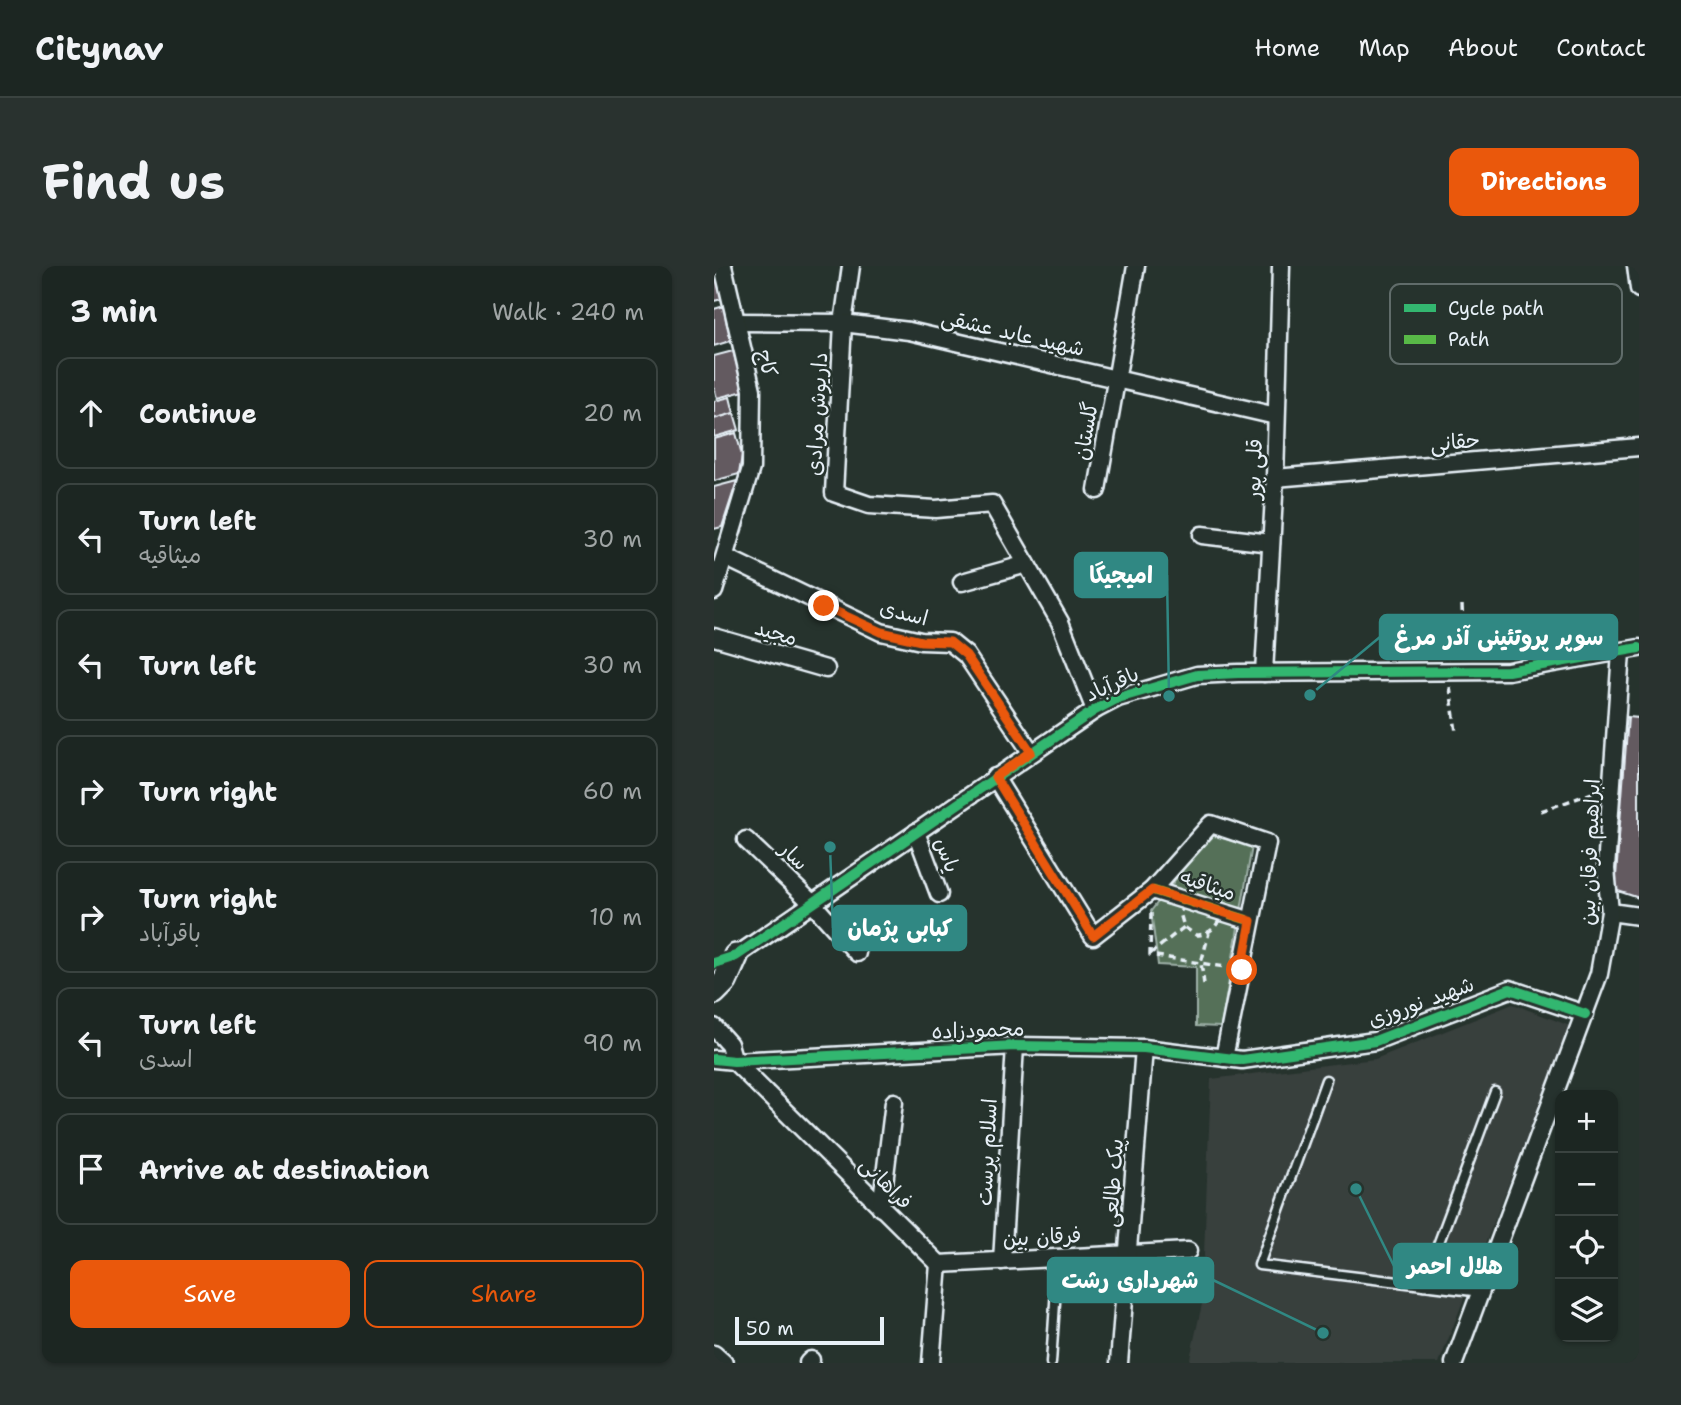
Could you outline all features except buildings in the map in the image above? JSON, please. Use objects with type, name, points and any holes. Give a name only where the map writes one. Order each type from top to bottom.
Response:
[{"type":"street","points":[[843,323],[851,266]]},
{"type":"street","name":"گلستان","points":[[1097,490],[1136,266]]},
{"type":"street","name":"قلی پور","points":[[1264,673],[1275,478],[1281,266]]},
{"type":"street","points":[[1636,266],[1639,289]]},
{"type":"street","name":"کاج","points":[[714,591],[751,468],[752,390],[726,268]]},
{"type":"street","name":"شهید عابد عشقی","points":[[736,322],[843,323],[909,331],[1276,416]]},
{"type":"street","name":"داریوش مرادی","points":[[843,323],[834,494],[869,505],[936,509],[992,504],[1060,621],[1095,710]]},
{"type":"street","name":"حقانی","points":[[1275,478],[1639,447]]},
{"type":"street","points":[[1202,535],[1271,543]]},
{"type":"street","name":"اسدی","points":[[725,557],[881,632],[921,641],[950,642],[966,655],[1031,752]]},
{"type":"street","points":[[962,582],[1027,564]]},
{"type":"street","name":"مجید","points":[[714,637],[826,669]]},
{"type":"street","name":"باقرآباد","points":[[714,992],[725,981],[725,959],[1031,752],[1118,698],[1197,675],[1508,671],[1639,648]]},
{"type":"street","name":"ابراهیم فرقان بین","points":[[1454,1363],[1600,974],[1610,912],[1606,869],[1620,652]]},
{"type":"street","points":[[995,777],[1093,936],[1152,890],[1211,824],[1267,843],[1224,1058]]},
{"type":"street","name":"یاس","points":[[916,831],[939,894]]},
{"type":"street","name":"سار","points":[[746,839],[812,902],[857,953]]},
{"type":"street","name":"میثاقیه","points":[[1152,890],[1251,921]]},
{"type":"street","points":[[1610,912],[1639,916]]},
{"type":"street","name":"شهید نوروزی","points":[[1224,1058],[1242,1060],[1375,1041],[1510,989],[1584,1014]]},
{"type":"street","name":"فراهانی","points":[[714,1027],[729,1044],[734,1061],[939,1264]]},
{"type":"street","name":"محمودزاده","points":[[734,1061],[1015,1046],[1144,1048],[1224,1058]]},
{"type":"street","name":"اسلام پرست","points":[[1002,1261],[1015,1046]]},
{"type":"street","name":"پیک طالعی","points":[[1119,1363],[1144,1048]]},
{"type":"street","points":[[714,1059],[734,1061]]},
{"type":"street","points":[[881,1208],[894,1102]]},
{"type":"street","name":"فرقان بین","points":[[939,1264],[1188,1251]]},
{"type":"street","points":[[930,1363],[939,1264]]},
{"type":"street","points":[[714,1354],[724,1363]]},
{"type":"lane","points":[[1326,1080],[1259,1265],[1481,1292]]},
{"type":"lane","points":[[1423,1285],[1495,1092]]},
{"type":"lane","points":[[1051,1363],[1058,1258]]},
{"type":"path","points":[[1456,732],[1456,671],[1462,605]]},
{"type":"path","points":[[1541,811],[1612,786]]},
{"type":"path","points":[[1150,955],[1152,890]]},
{"type":"path","points":[[1150,955],[1184,927]]},
{"type":"path","points":[[1204,984],[1201,963],[1209,933]]},
{"type":"path","points":[[1150,955],[1242,970]]},
{"type":"shaded area","points":[[1513,1004],[1570,1026],[1439,1363],[1189,1363],[1202,1304],[1211,1079],[1375,1059]]},
{"type":"green space","points":[[1210,835],[1252,846],[1221,1027],[1196,1026],[1196,967],[1158,965],[1151,911]]},
{"type":"marked path","points":[[1152,890],[1251,921]]},
{"type":"cycle path","points":[[714,963],[736,956],[1095,710],[1118,698],[1197,675],[1508,671],[1639,648]]},
{"type":"cycle path","points":[[714,1059],[734,1061],[1015,1046],[1144,1048],[1242,1060],[1375,1041],[1510,989],[1585,1014]]},
{"type":"place","name":"سوپر پروتئینی آذر مرغ","points":[[1310,695]]},
{"type":"place","name":"امیجیگا","points":[[1169,696]]},
{"type":"place","name":"کبابی پژمان","points":[[830,847]]},
{"type":"place","name":"هلال احمر","points":[[1356,1189]]},
{"type":"place","name":"شهرداری رشت","points":[[1323,1333]]},
{"type":"route","points":[[824,606],[881,632],[921,641],[950,642],[966,655],[1031,752],[995,777],[1093,936],[1152,890],[1251,921],[1242,970]]}]
